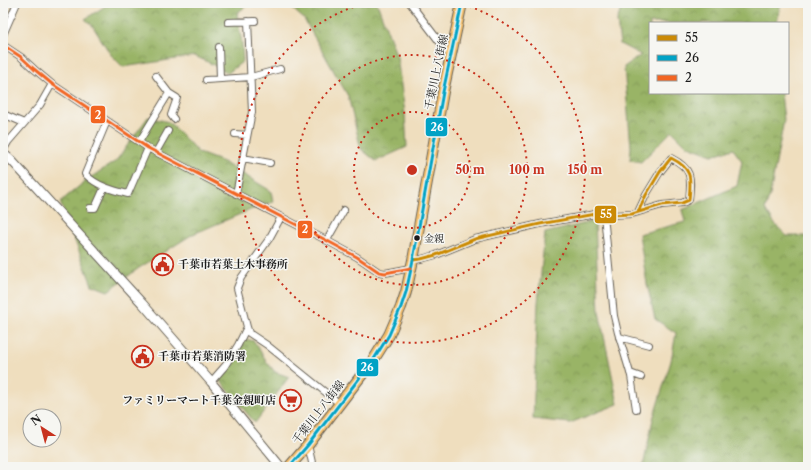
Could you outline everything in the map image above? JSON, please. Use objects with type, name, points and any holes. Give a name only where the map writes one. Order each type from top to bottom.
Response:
[{"type":"main road","name":"千葉川上八街線","points":[[289,467],[370,366],[389,335],[401,307],[412,264],[434,142],[462,3]]},
{"type":"street","points":[[3,35],[17,3]]},
{"type":"street","points":[[410,3],[451,58]]},
{"type":"street","points":[[236,194],[252,112],[248,21]]},
{"type":"street","points":[[228,22],[255,21]]},
{"type":"street","points":[[3,45],[21,56],[52,84],[148,148],[327,240],[357,257],[379,272],[385,273],[475,239],[491,235],[595,214],[632,214],[662,205],[689,200],[691,184],[687,170],[671,158],[660,172],[638,212]]},
{"type":"street","points":[[219,47],[220,79]]},
{"type":"street","points":[[206,80],[251,77],[280,69]]},
{"type":"street","points":[[156,76],[169,93],[177,98],[170,115],[174,119]]},
{"type":"street","points":[[52,84],[40,104],[8,142],[3,152],[211,382],[281,467]]},
{"type":"street","points":[[139,142],[169,93]]},
{"type":"street","points":[[3,114],[24,123]]},
{"type":"street","points":[[107,121],[85,174],[104,188],[128,194],[148,148]]},
{"type":"street","points":[[156,152],[168,131]]},
{"type":"street","points":[[235,134],[247,135]]},
{"type":"street","points":[[243,158],[270,163]]},
{"type":"street","points":[[90,208],[95,208],[104,188]]},
{"type":"street","points":[[327,240],[344,210]]},
{"type":"street","points":[[604,215],[611,299],[619,337],[630,373],[636,409]]},
{"type":"street","points":[[281,217],[269,239],[241,278],[237,288],[247,327],[249,333],[267,345],[340,404]]},
{"type":"street","points":[[211,382],[225,366],[247,327]]},
{"type":"street","points":[[619,337],[649,345]]},
{"type":"street","points":[[630,373],[641,377]]},
{"type":"street","points":[[308,445],[313,467]]},
{"type":"green space","points":[[110,3],[250,3],[237,13],[243,61],[228,73],[195,56],[123,67],[111,55],[92,25],[85,19]]},
{"type":"green space","points":[[286,3],[377,3],[397,57],[405,113],[407,147],[376,161],[361,149],[348,96],[304,19]]},
{"type":"green space","points":[[627,3],[781,3],[777,22],[649,22],[649,94],[781,94],[784,120],[770,195],[765,209],[774,223],[787,236],[808,236],[808,467],[643,467],[653,419],[671,361],[676,333],[655,319],[647,284],[639,234],[685,222],[682,210],[737,186],[742,161],[733,149],[712,155],[686,145],[672,131],[641,162],[630,160],[631,147],[624,67],[641,55],[620,44],[617,21],[622,6]]},
{"type":"green space","points":[[148,117],[169,122],[199,153],[223,162],[271,191],[273,202],[193,234],[139,268],[108,291],[92,285],[60,202],[88,179],[116,161]]},
{"type":"green space","points":[[595,221],[599,312],[618,404],[570,423],[533,419],[538,303],[545,233]]},
{"type":"green space","points":[[245,339],[254,341],[275,372],[289,377],[255,423],[219,379]]},
{"type":"transit line","name":"26","points":[[289,467],[308,445],[374,359],[389,335],[401,307],[413,260],[443,92],[462,3]]},
{"type":"transit line","name":"2","points":[[3,45],[21,57],[52,84],[148,148],[322,238],[357,257],[379,272],[385,273],[411,268]]},
{"type":"transit line","name":"55","points":[[413,260],[436,255],[475,239],[540,224],[595,214],[632,214],[662,205],[682,203],[689,200],[690,180],[687,170],[671,158],[660,172],[638,212]]},
{"type":"place","name":"金親","points":[[417,238]]},
{"type":"place","name":"千葉市若葉土木事務所","points":[[163,264]]},
{"type":"place","name":"千葉市若葉消防署","points":[[142,356]]},
{"type":"place","name":"ファミリーマート千葉金親町店","points":[[291,400]]}]
